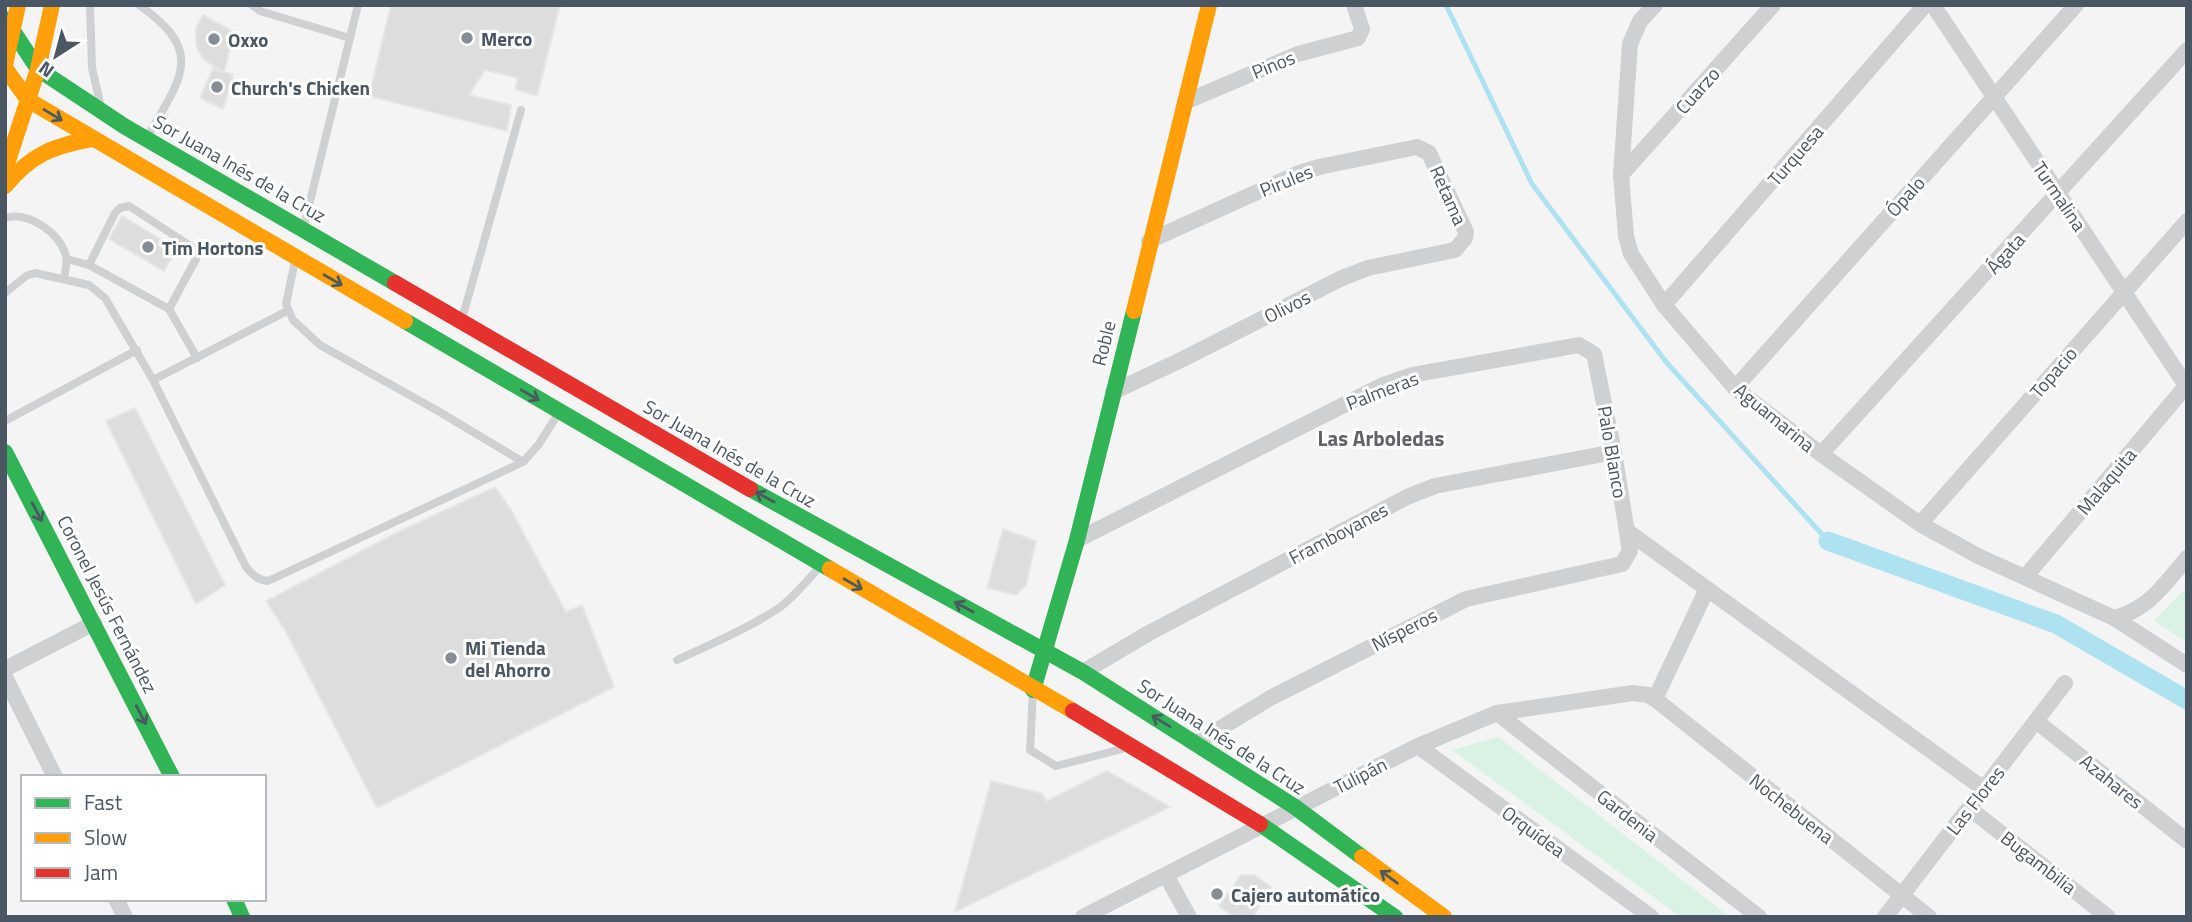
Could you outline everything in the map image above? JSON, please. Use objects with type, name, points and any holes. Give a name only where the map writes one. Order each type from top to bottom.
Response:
[{"type":"main road","points":[[18,5],[9,25],[5,67],[27,100],[1132,746],[1262,825],[1395,917]]},
{"type":"main road","points":[[5,170],[38,69],[52,5]]},
{"type":"main road","name":"Roble","points":[[1033,690],[1077,540],[1209,5]]},
{"type":"main road","name":"Sor Juana Inés de la Cruz","points":[[9,25],[38,69],[101,111],[757,493],[1083,672],[1294,807],[1444,917]]},
{"type":"main road","points":[[5,186],[16,171],[39,152],[52,146],[92,139]]},
{"type":"main road","points":[[447,347],[461,321]]},
{"type":"main road","name":"Coronel Jesús Fernández","points":[[5,452],[171,775]]},
{"type":"main road","points":[[1403,917],[1417,897]]},
{"type":"main road","points":[[235,901],[242,917]]},
{"type":"street","name":"Pinos","points":[[1185,102],[1271,63],[1358,38],[1363,29],[1354,5]]},
{"type":"street","name":"Aguamarina","points":[[1655,5],[1640,21],[1630,44],[1622,176],[1626,236],[1630,254],[1664,305],[1735,388],[1821,454],[1920,524],[1978,556],[2114,618],[2187,665]]},
{"type":"street","name":"Cuarzo","points":[[1622,176],[1773,5]]},
{"type":"street","name":"Turquesa","points":[[1664,305],[1925,5]]},
{"type":"street","name":"Turmalina","points":[[1933,5],[2186,386]]},
{"type":"street","name":"Ópalo","points":[[1735,388],[2076,5]]},
{"type":"street","name":"Ágata","points":[[1821,454],[2187,50]]},
{"type":"street","name":"Pirules","points":[[1149,241],[1299,173],[1417,147],[1429,153]]},
{"type":"street","name":"Retama","points":[[1429,153],[1466,232],[1465,238]]},
{"type":"street","name":"Topacio","points":[[1920,524],[2187,221]]},
{"type":"street","name":"Olivos","points":[[1113,392],[1342,278],[1368,268],[1455,250],[1465,238]]},
{"type":"street","name":"Palmeras","points":[[1077,540],[1383,385],[1412,375],[1579,345],[1590,350]]},
{"type":"street","name":"Palo Blanco","points":[[1590,350],[1594,354],[1614,452],[1630,551],[1628,556]]},
{"type":"street","name":"Malaquita","points":[[2026,576],[2186,386]]},
{"type":"street","name":"Framboyanes","points":[[1083,672],[1149,633],[1407,497],[1434,486],[1614,452]]},
{"type":"street","points":[[1627,531],[1984,789]]},
{"type":"street","name":"Nísperos","points":[[1196,743],[1272,697],[1466,599],[1622,564],[1628,556]]},
{"type":"street","points":[[2114,618],[2131,614],[2154,597],[2187,558]]},
{"type":"street","points":[[1655,699],[1707,589]]},
{"type":"street","points":[[5,669],[94,623]]},
{"type":"street","points":[[5,677],[54,775]]},
{"type":"street","name":"Las Flores","points":[[1885,917],[2065,684]]},
{"type":"street","name":"Tulipán","points":[[1083,917],[1294,807],[1418,746],[1497,713],[1633,693],[1655,699]]},
{"type":"street","name":"Nochebuena","points":[[1655,699],[1929,917]]},
{"type":"street","name":"Gardenia","points":[[1497,713],[1759,917]]},
{"type":"street","name":"Azahares","points":[[2036,721],[2187,841]]},
{"type":"street","name":"Orquídea","points":[[1418,746],[1651,917]]},
{"type":"street","name":"Bugambilia","points":[[1969,808],[2108,917]]},
{"type":"street","points":[[1166,875],[1189,917]]},
{"type":"street","points":[[117,901],[125,917]]},
{"type":"lane","points":[[90,5],[92,68],[101,111]]},
{"type":"lane","points":[[139,5],[161,21],[173,36],[182,64],[179,79],[147,139]]},
{"type":"lane","points":[[252,5],[260,11],[350,38]]},
{"type":"lane","points":[[303,229],[358,5]]},
{"type":"lane","points":[[461,321],[521,110]]},
{"type":"lane","points":[[89,265],[116,213],[120,208],[129,206],[192,247],[196,254],[196,259],[169,309]]},
{"type":"lane","points":[[5,218],[13,216],[36,221],[61,243],[67,259],[64,278]]},
{"type":"lane","points":[[296,258],[286,304],[287,311],[302,331],[320,345],[523,462]]},
{"type":"lane","points":[[67,259],[89,265],[169,309],[197,358]]},
{"type":"lane","points":[[5,293],[26,276],[35,273],[89,285],[105,298],[153,380],[246,567],[254,577],[261,580],[268,581],[523,462],[539,444],[559,412]]},
{"type":"lane","points":[[153,380],[287,311]]},
{"type":"lane","points":[[5,421],[137,350]]},
{"type":"lane","points":[[677,660],[754,623],[780,607],[821,565]]},
{"type":"lane","points":[[1033,690],[1030,750],[1056,766],[1132,746]]},
{"type":"green space","points":[[2187,587],[2187,642],[2154,621]]},
{"type":"green space","points":[[1498,737],[1730,917],[1681,917],[1452,750]]},
{"type":"building","name":"Merco","points":[[391,5],[560,5],[537,96],[515,89],[518,78],[485,70],[469,95],[511,105],[507,131],[369,96]]},
{"type":"building","name":"Oxxo","points":[[203,15],[234,32],[224,72],[233,75],[223,109],[200,98],[213,68],[223,72],[203,59],[196,45],[196,28]]},
{"type":"building","name":"Tim Hortons","points":[[122,216],[177,249],[164,271],[109,239]]},
{"type":"building","points":[[135,408],[225,585],[196,604],[106,421]]},
{"type":"building","name":"Mi Tienda del Ahorro","points":[[495,487],[511,510],[566,612],[582,605],[614,687],[377,808],[285,630],[266,601],[396,533]]},
{"type":"building","points":[[1003,529],[1036,541],[1026,585],[1016,595],[987,588]]},
{"type":"building","points":[[1107,771],[1170,807],[955,912],[991,781],[1041,793],[1047,801]]},
{"type":"building","points":[[1241,875],[1254,875],[1271,887],[1253,917],[1234,917],[1219,906]]},
{"type":"waterway","points":[[1446,5],[1532,184],[1667,363],[1828,541]]},
{"type":"waterway","points":[[1828,541],[2056,624],[2187,700]]},
{"type":"traffic: fast","points":[[5,19],[38,69],[124,126],[395,283]]},
{"type":"traffic: fast","points":[[1033,690],[1077,540],[1134,311]]},
{"type":"traffic: fast","points":[[405,321],[830,569]]},
{"type":"traffic: fast","points":[[5,452],[171,775]]},
{"type":"traffic: fast","points":[[750,489],[1083,672],[1295,807],[1362,857]]},
{"type":"traffic: fast","points":[[1260,824],[1395,917]]},
{"type":"traffic: fast","points":[[235,901],[242,917]]},
{"type":"traffic: slow","points":[[5,65],[18,5]]},
{"type":"traffic: slow","points":[[5,170],[38,69],[52,5]]},
{"type":"traffic: slow","points":[[1134,311],[1209,5]]},
{"type":"traffic: slow","points":[[5,68],[28,100],[405,321]]},
{"type":"traffic: slow","points":[[5,186],[33,159],[65,145],[92,139]]},
{"type":"traffic: slow","points":[[830,569],[1073,711]]},
{"type":"traffic: slow","points":[[1362,857],[1444,917]]},
{"type":"traffic: jam","points":[[395,283],[750,489]]},
{"type":"traffic: jam","points":[[1073,711],[1260,824]]},
{"type":"place","name":"Merco","points":[[467,38]]},
{"type":"place","name":"Oxxo","points":[[214,39]]},
{"type":"place","name":"Church's Chicken","points":[[217,87]]},
{"type":"place","name":"Tim Hortons","points":[[148,247]]},
{"type":"place","name":"Mi Tienda del Ahorro","points":[[451,658]]},
{"type":"place","name":"Cajero automático","points":[[1217,894]]},
{"type":"district","name":"Las Arboledas","points":[[1381,438]]}]
